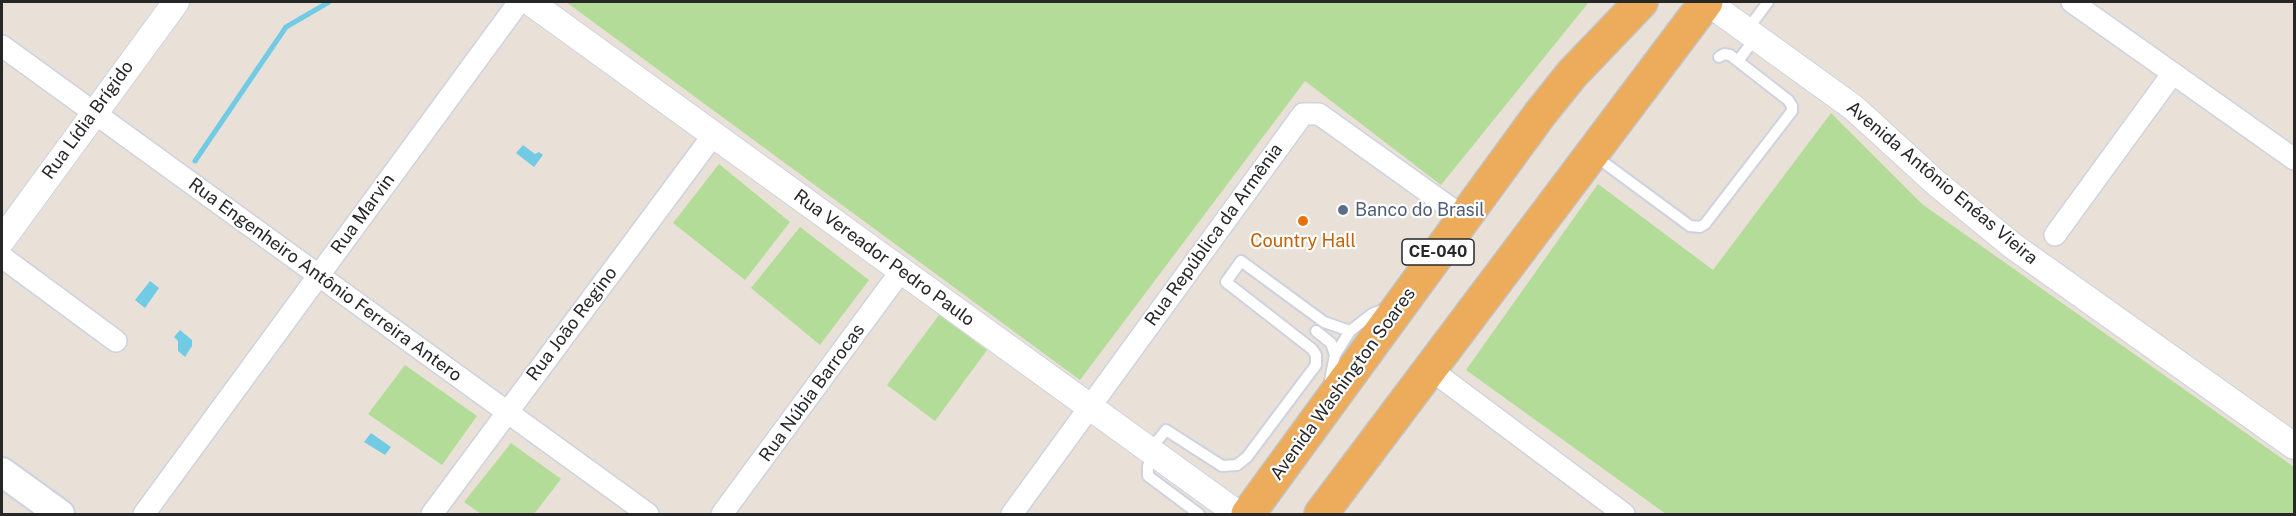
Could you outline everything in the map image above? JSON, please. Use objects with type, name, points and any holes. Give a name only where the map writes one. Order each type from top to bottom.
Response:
[{"type":"highway","name":"Avenida Washington Soares","points":[[1248,514],[1463,217],[1572,74],[1641,2]]},
{"type":"highway","points":[[1321,514],[1707,2]]},
{"type":"main road","points":[[2,472],[60,514]]},
{"type":"main road","points":[[2,495],[28,514]]},
{"type":"street","name":"Rua Lídia Brígido","points":[[2,240],[93,112],[176,2]]},
{"type":"street","name":"Rua Marvin","points":[[144,514],[519,2]]},
{"type":"street","name":"Rua Vereador Pedro Paulo","points":[[530,2],[1238,514]]},
{"type":"street","name":"Avenida Antônio Enéas Vieira","points":[[1707,2],[1854,108],[1936,183],[2013,246],[2295,446]]},
{"type":"street","points":[[2072,2],[2295,159]]},
{"type":"street","name":"Rua Engenheiro Antônio Ferreira Antero","points":[[2,46],[648,514]]},
{"type":"street","points":[[2055,235],[2173,73]]},
{"type":"street","name":"Rua República da Armênia","points":[[1012,514],[1303,114],[1319,114],[1463,217]]},
{"type":"street","name":"Rua João Regino","points":[[432,514],[506,411],[714,134]]},
{"type":"street","points":[[2,256],[116,341]]},
{"type":"street","name":"Rua Núbia Barrocas","points":[[722,514],[901,271]]},
{"type":"street","points":[[1430,369],[1624,514]]},
{"type":"lane","points":[[1738,61],[1768,2]]},
{"type":"lane","points":[[1592,154],[1690,226],[1700,227],[1791,111],[1792,106],[1788,100],[1730,55],[1724,54],[1719,57]]},
{"type":"lane","points":[[1199,514],[1148,476],[1148,466],[1153,452],[1166,430],[1222,466],[1237,465],[1247,457],[1316,365],[1316,355],[1312,350],[1226,282],[1241,261],[1324,322],[1350,332]]},
{"type":"lane","points":[[1326,406],[1335,355],[1350,332],[1372,314],[1400,305]]},
{"type":"lane","points":[[1316,331],[1331,343],[1335,355]]},
{"type":"green space","points":[[566,2],[1589,2],[1441,185],[1305,81],[1080,380]]},
{"type":"green space","points":[[1831,113],[1922,204],[2294,467],[2294,514],[1666,514],[1466,370],[1598,184],[1713,270]]},
{"type":"green space","points":[[719,164],[790,222],[745,280],[673,223]]},
{"type":"green space","points":[[800,227],[869,280],[820,345],[751,288]]},
{"type":"green space","points":[[939,315],[987,350],[935,421],[887,385]]},
{"type":"green space","points":[[405,365],[477,416],[442,465],[368,414]]},
{"type":"green space","points":[[511,443],[561,479],[534,514],[481,514],[464,502]]},
{"type":"water","points":[[523,145],[535,154],[539,152],[543,155],[534,167],[516,153]]},
{"type":"water","points":[[150,281],[159,288],[145,308],[135,300]]},
{"type":"water","points":[[180,330],[192,340],[192,346],[185,357],[178,351],[178,341],[174,337]]},
{"type":"water","points":[[371,433],[391,447],[385,455],[364,442]]},
{"type":"waterway","points":[[195,161],[286,27],[329,2]]},
{"type":"place","name":"Banco do Brasil","points":[[1343,210]]},
{"type":"place","name":"Country Hall","points":[[1303,221]]}]
